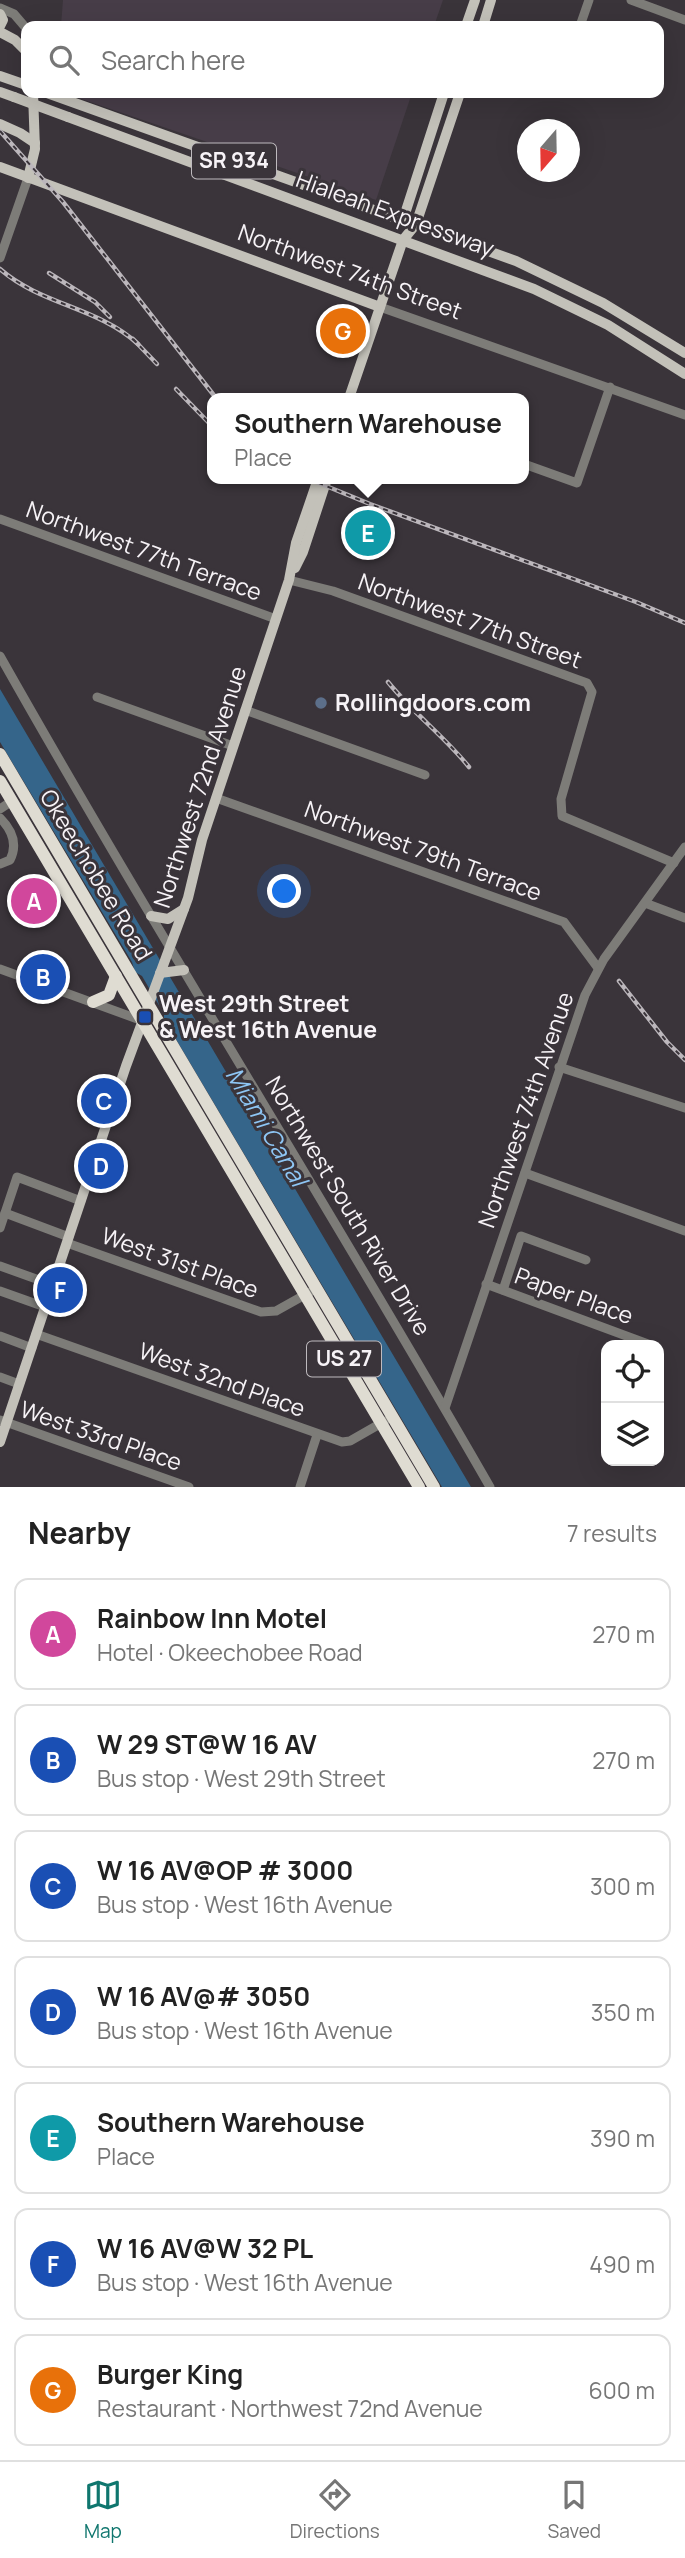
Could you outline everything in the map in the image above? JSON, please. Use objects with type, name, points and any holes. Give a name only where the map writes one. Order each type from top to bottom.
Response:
[{"type":"highway","name":"Okeechobee Road","points":[[0,754],[150,1001],[311,1292]]},
{"type":"highway","name":"Okeechobee Road","points":[[0,781],[387,1420],[434,1487]]},
{"type":"highway","points":[[93,1002],[109,995],[116,976]]},
{"type":"highway","name":"Okeechobee Road","points":[[387,1420],[419,1487]]},
{"type":"main road","points":[[468,21],[475,0]]},
{"type":"main road","points":[[484,21],[491,0]]},
{"type":"main road","points":[[0,14],[3,20],[0,26]]},
{"type":"main road","points":[[0,32],[21,46]]},
{"type":"main road","points":[[0,76],[21,83]]},
{"type":"main road","name":"Hialeah Expressway","points":[[0,92],[517,282],[559,300],[629,338],[685,374]]},
{"type":"main road","points":[[28,178],[35,144],[33,98]]},
{"type":"main road","name":"Hialeah Expressway","points":[[61,98],[502,255],[562,282],[628,317],[685,353]]},
{"type":"main road","points":[[403,240],[402,219],[445,98]]},
{"type":"main road","points":[[446,98],[442,120],[446,134]]},
{"type":"main road","points":[[351,393],[403,240],[416,224],[458,98]]},
{"type":"main road","points":[[12,129],[34,120]]},
{"type":"main road","points":[[0,124],[35,144]]},
{"type":"main road","name":"Northwest 74th Street","points":[[0,167],[380,306]]},
{"type":"main road","name":"Northwest 72nd Avenue","points":[[0,1442],[3,1422],[32,1348],[184,909],[216,798],[289,580],[296,543],[316,484]]},
{"type":"main road","name":"Northwest 72nd Avenue","points":[[289,580],[303,552],[325,484]]},
{"type":"main road","points":[[151,916],[168,919],[184,909]]},
{"type":"main road","points":[[162,968],[180,970]]},
{"type":"street","points":[[582,21],[589,0]]},
{"type":"street","points":[[631,0],[685,20]]},
{"type":"street","points":[[0,8],[14,13],[21,22]]},
{"type":"street","points":[[0,258],[28,178]]},
{"type":"street","name":"Northwest 74th Street","points":[[380,306],[685,415]]},
{"type":"street","points":[[529,466],[577,483],[610,387]]},
{"type":"street","name":"Northwest 77th Terrace","points":[[0,519],[276,619]]},
{"type":"street","name":"Northwest 77th Street","points":[[289,580],[333,591],[587,683],[592,692],[561,799],[562,816],[674,863]]},
{"type":"street","name":"Northwest South River Drive","points":[[0,656],[170,946],[180,970],[490,1487]]},
{"type":"street","points":[[97,697],[233,746]]},
{"type":"street","points":[[245,710],[425,775]]},
{"type":"street","name":"Northwest 79th Terrace","points":[[216,798],[564,922],[598,968]]},
{"type":"street","points":[[0,809],[12,802]]},
{"type":"street","points":[[0,818],[11,831],[14,849],[10,860],[0,864]]},
{"type":"street","name":"Northwest 74th Avenue","points":[[445,1408],[585,995],[598,968],[685,847]]},
{"type":"street","points":[[645,903],[685,918]]},
{"type":"street","points":[[0,969],[143,1021]]},
{"type":"street","points":[[559,1067],[685,1108]]},
{"type":"street","points":[[525,1173],[685,1231]]},
{"type":"street","points":[[0,1228],[17,1177],[81,1201]]},
{"type":"street","name":"West 31st Place","points":[[5,1213],[68,1240],[261,1312],[276,1311],[311,1292]]},
{"type":"street","points":[[503,1290],[521,1236],[586,1260]]},
{"type":"street","points":[[0,1266],[53,1285]]},
{"type":"street","name":"Paper Place","points":[[486,1284],[637,1340]]},
{"type":"street","points":[[0,1291],[45,1307]]},
{"type":"street","name":"West 32nd Place","points":[[36,1334],[342,1443],[387,1420]]},
{"type":"street","points":[[0,1336],[32,1348]]},
{"type":"street","points":[[0,1377],[19,1384]]},
{"type":"street","name":"West 33rd Place","points":[[3,1422],[189,1487]]},
{"type":"street","points":[[300,1487],[317,1434]]},
{"type":"shaded area","points":[[63,0],[443,0],[436,21],[61,21]]},
{"type":"shaded area","points":[[79,98],[410,98],[376,200]]},
{"type":"water","points":[[0,689],[471,1487],[442,1487],[164,1019],[164,1014],[142,976],[135,972],[132,962],[0,742]]},
{"type":"railway","points":[[0,131],[63,202],[212,393]]},
{"type":"railway","points":[[0,269],[33,291],[105,322],[138,344]]},
{"type":"railway","points":[[49,273],[95,302],[110,317]]},
{"type":"railway","points":[[133,339],[157,364]]},
{"type":"railway","points":[[176,389],[207,421]]},
{"type":"railway","points":[[321,484],[636,602],[685,623]]},
{"type":"railway","points":[[388,682],[469,767]]},
{"type":"railway","points":[[619,981],[667,1042],[685,1060]]},
{"type":"place","name":"Burger King","points":[[343,331]]},
{"type":"place","name":"Southern Warehouse","points":[[368,533]]},
{"type":"place","name":"Rollingdoors.com","points":[[321,703]]},
{"type":"place","name":"Rainbow Inn Motel","points":[[34,901]]},
{"type":"place","name":"W 29 ST@W 16 AV","points":[[43,977]]},
{"type":"place","name":"West 29th Street & West 16th Avenue","points":[[145,1017]]},
{"type":"place","name":"W 16 AV@OP # 3000","points":[[104,1101]]},
{"type":"place","name":"W 16 AV@# 3050","points":[[101,1166]]},
{"type":"place","name":"W 16 AV@W 32 PL","points":[[60,1290]]},
{"type":"water label","name":"Miami Canal","points":[[266,1127]]}]
